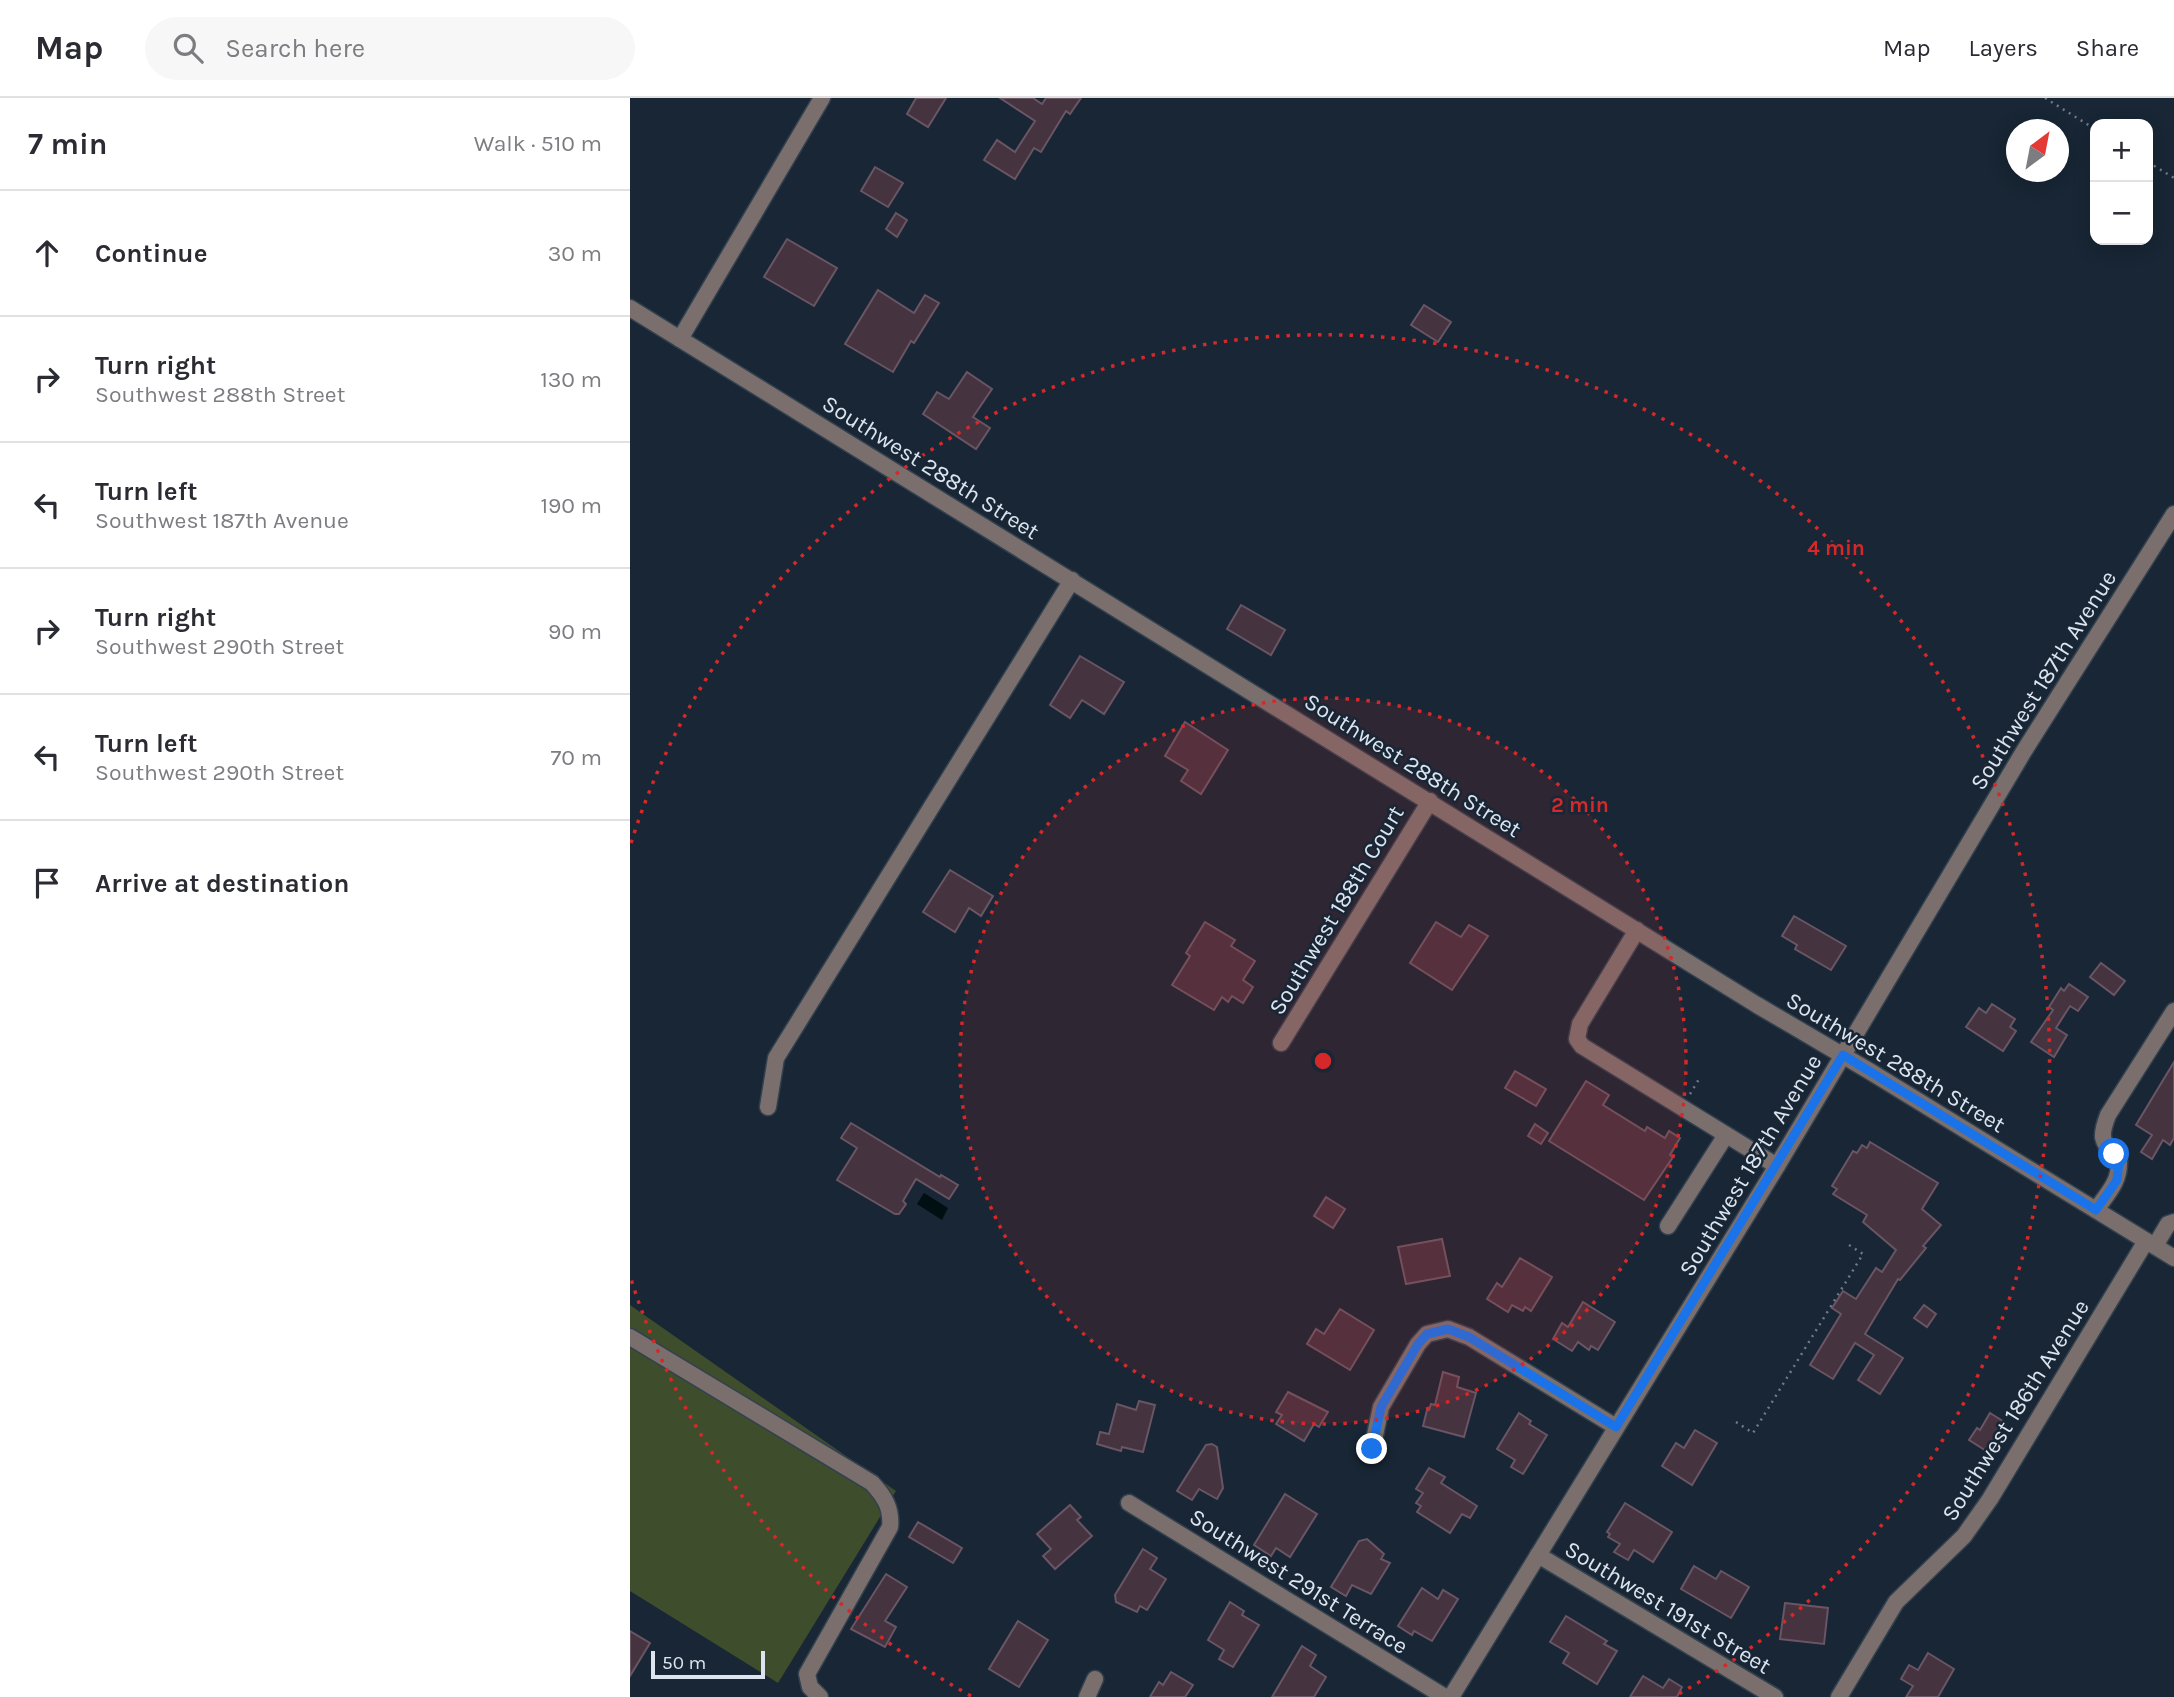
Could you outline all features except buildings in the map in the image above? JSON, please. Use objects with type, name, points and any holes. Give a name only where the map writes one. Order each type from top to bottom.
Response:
[{"type":"street","points":[[680,339],[822,98]]},
{"type":"street","name":"Southwest 288th Street","points":[[630,308],[2174,1258]]},
{"type":"street","name":"Southwest 187th Avenue","points":[[1451,1697],[1777,1166],[2024,751],[2174,513]]},
{"type":"street","points":[[768,1107],[776,1058],[1072,580]]},
{"type":"street","name":"Southwest 188th Court","points":[[1281,1043],[1430,801]]},
{"type":"street","points":[[1637,930],[1580,1024],[1577,1039],[1582,1046],[1777,1166]]},
{"type":"street","points":[[2096,1210],[2117,1180],[2119,1172],[2119,1161],[2106,1148],[2104,1124],[2174,1011]]},
{"type":"street","points":[[1668,1226],[1726,1135]]},
{"type":"street","name":"Southwest 186th Avenue","points":[[1839,1697],[1896,1602],[1964,1536],[2150,1243],[2168,1224],[2174,1222]]},
{"type":"street","points":[[1372,1449],[1381,1407],[1418,1344],[1427,1334],[1448,1329],[1469,1337],[1616,1427]]},
{"type":"street","points":[[630,1337],[872,1483],[882,1493],[891,1516],[890,1527],[807,1674],[810,1687],[820,1697]]},
{"type":"street","name":"Southwest 291st Terrace","points":[[1129,1503],[1445,1697]]},
{"type":"street","name":"Southwest 191st Street","points":[[1538,1555],[1775,1697]]},
{"type":"street","points":[[1087,1697],[1095,1679]]},
{"type":"path","points":[[2045,98],[2090,126]]},
{"type":"path","points":[[2153,165],[2174,178]]},
{"type":"path","points":[[1736,1422],[1753,1433],[1863,1254],[1846,1243]]},
{"type":"green space","points":[[630,1305],[896,1491],[778,1683],[630,1591]]},
{"type":"shaded area","points":[[924,1193],[948,1208],[942,1220],[917,1204]]},
{"type":"route","points":[[1372,1449],[1381,1407],[1418,1344],[1427,1334],[1448,1329],[1469,1337],[1616,1427],[1843,1055],[2096,1210],[2117,1180],[2119,1161],[2114,1154]]}]
